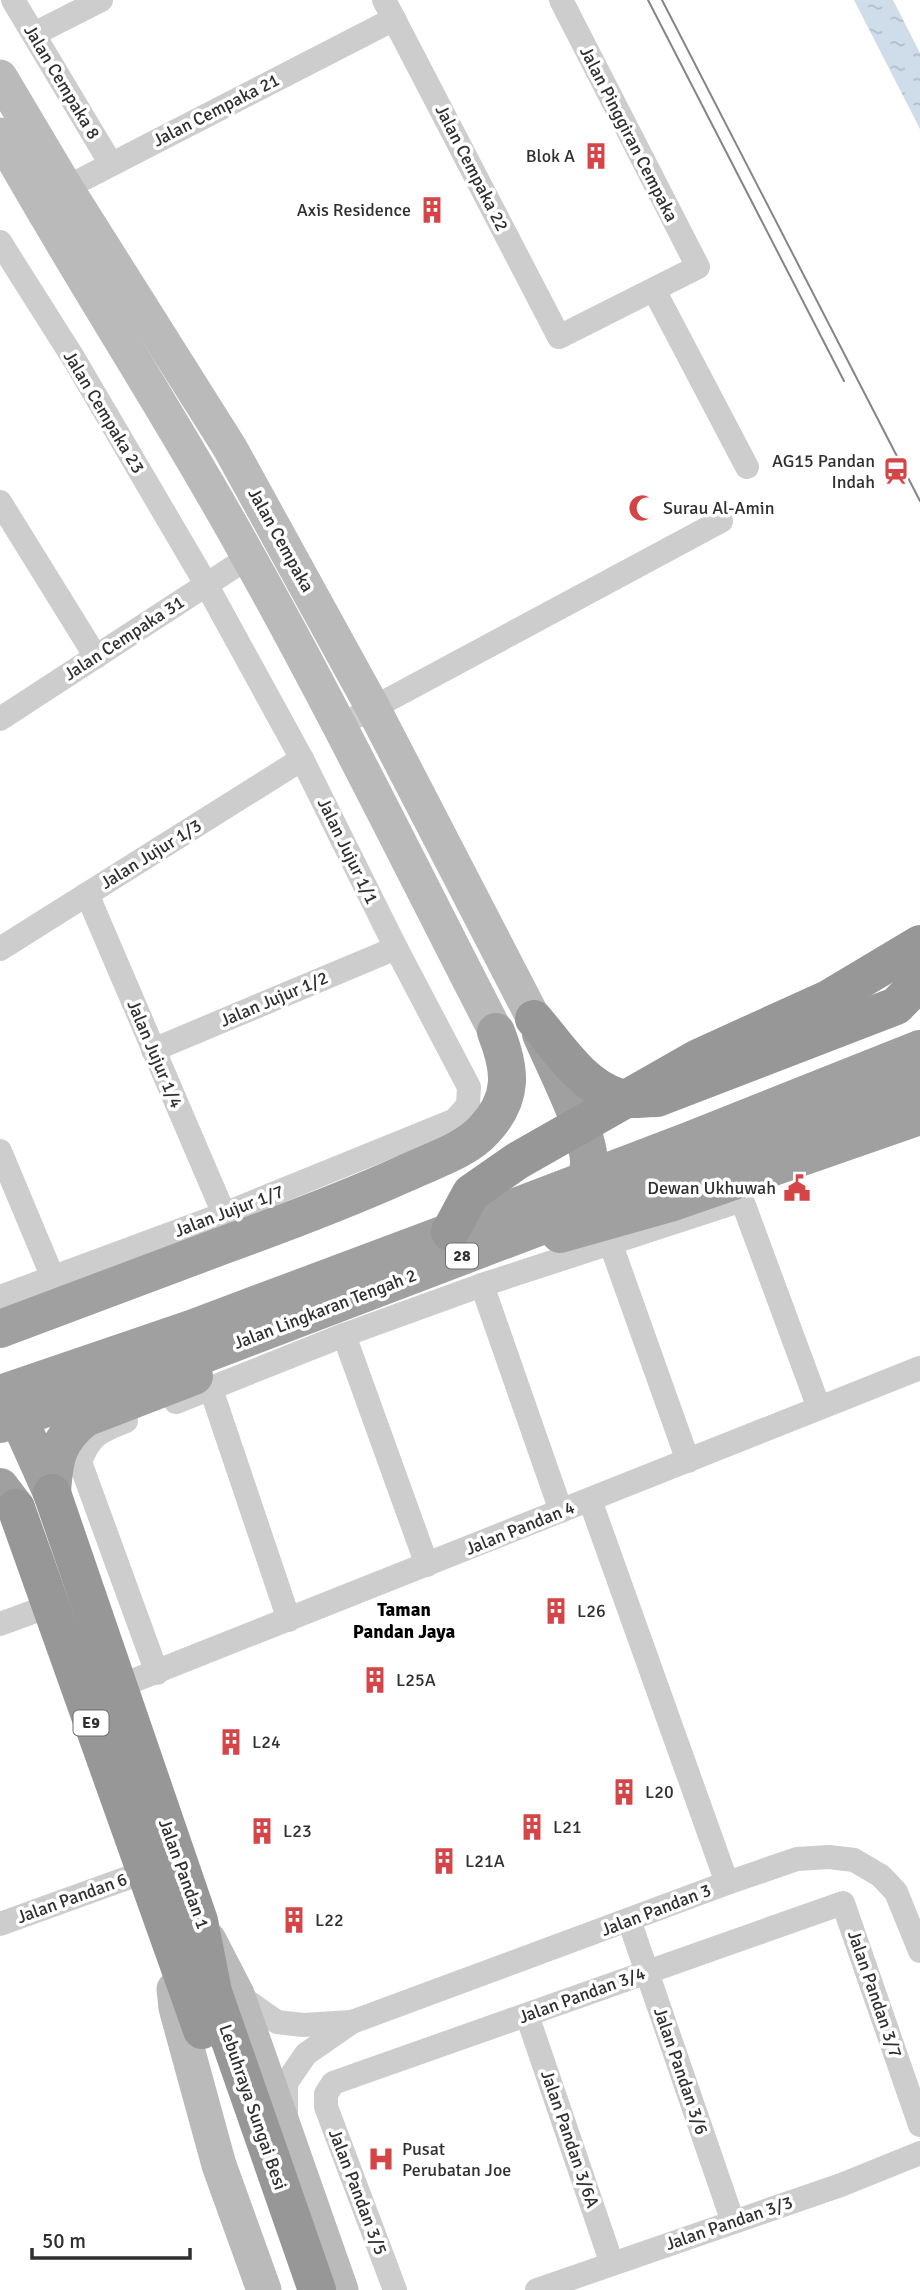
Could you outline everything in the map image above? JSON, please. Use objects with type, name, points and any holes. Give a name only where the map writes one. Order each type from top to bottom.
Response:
[{"type":"highway","points":[[450,1232],[471,1193],[517,1161],[698,1058],[828,999],[920,944]]},
{"type":"highway","points":[[534,1019],[580,1074],[619,1098],[636,1099],[656,1097],[912,997]]},
{"type":"highway","points":[[534,1019],[586,1139],[589,1165],[584,1187],[552,1236]]},
{"type":"highway","points":[[0,1329],[354,1197],[462,1146],[482,1133],[505,1098],[508,1080],[506,1058],[496,1032]]},
{"type":"highway","name":"Jalan Lingkaran Tengah 2","points":[[0,1394],[191,1329],[450,1232],[920,1049]]},
{"type":"highway","name":"Jalan Lingkaran Tengah 2","points":[[0,1424],[202,1355],[920,1079]]},
{"type":"highway","points":[[52,1493],[54,1464],[60,1446],[68,1433],[85,1418],[552,1236],[699,1194],[920,1116]]},
{"type":"highway","points":[[0,1408],[22,1426],[52,1493]]},
{"type":"highway","name":"Jalan Pandan 1","points":[[52,1493],[120,1686],[183,1929]]},
{"type":"highway","name":"Jalan Pandan 1","points":[[5,1500],[49,1606],[144,1872],[183,1929]]},
{"type":"highway","name":"Lebuhraya Sungai Besi","points":[[183,1929],[194,2006],[291,2290]]},
{"type":"highway","name":"Lebuhraya Sungai Besi","points":[[183,1929],[213,1992],[317,2290]]},
{"type":"main road","name":"Jalan Cempaka","points":[[0,77],[52,195],[249,556],[496,1032]]},
{"type":"main road","name":"Jalan Cempaka","points":[[0,135],[52,195],[230,447],[373,708],[534,1019]]},
{"type":"main road","name":"Jalan Pandan 1","points":[[183,1929],[237,1994],[341,2290]]},
{"type":"main road","name":"Jalan Pandan 1","points":[[183,1929],[176,2008],[215,2152],[264,2290]]},
{"type":"street","name":"Jalan Cempaka 8","points":[[13,0],[111,164]]},
{"type":"street","points":[[34,34],[101,0]]},
{"type":"street","name":"Jalan Pinggiran Cempaka","points":[[561,0],[698,267],[654,290]]},
{"type":"street","name":"Jalan Cempaka 21","points":[[52,195],[389,9]]},
{"type":"street","name":"Jalan Cempaka 22","points":[[389,9],[559,337],[654,290]]},
{"type":"street","name":"Jalan Cempaka 23","points":[[0,242],[74,359],[206,584]]},
{"type":"street","points":[[654,290],[747,467]]},
{"type":"street","points":[[0,502],[96,656]]},
{"type":"street","points":[[338,726],[722,521]]},
{"type":"street","name":"Jalan Cempaka 31","points":[[0,719],[249,556]]},
{"type":"street","name":"Jalan Jujur 1/1","points":[[206,584],[302,759],[469,1087],[468,1105],[456,1120]]},
{"type":"street","name":"Jalan Jujur 1/3","points":[[0,949],[302,759]]},
{"type":"street","name":"Jalan Jujur 1/4","points":[[87,894],[223,1214]]},
{"type":"street","name":"Jalan Jujur 1/2","points":[[153,1050],[396,948]]},
{"type":"street","name":"Jalan Jujur 1/7","points":[[0,1297],[223,1214],[456,1120]]},
{"type":"street","points":[[0,1151],[53,1278]]},
{"type":"street","points":[[157,1673],[80,1462],[87,1443],[102,1430],[344,1335],[482,1285],[741,1200],[819,1408]]},
{"type":"street","points":[[610,1242],[688,1461]]},
{"type":"street","points":[[482,1285],[561,1511]]},
{"type":"street","points":[[344,1335],[427,1565]]},
{"type":"street","name":"Jalan Pandan 4","points":[[120,1686],[920,1368]]},
{"type":"street","points":[[211,1389],[289,1620]]},
{"type":"street","points":[[590,1500],[727,1883]]},
{"type":"street","points":[[0,1624],[49,1606]]},
{"type":"street","name":"Jalan Pandan 3","points":[[286,2134],[286,2083],[306,2054],[352,2022],[797,1859],[830,1857],[854,1860],[881,1876],[896,1892],[920,1951]]},
{"type":"street","name":"Jalan Pandan 6","points":[[0,1924],[144,1872]]},
{"type":"street","name":"Jalan Pandan 3/4","points":[[326,2094],[333,2083],[843,1903]]},
{"type":"street","name":"Jalan Pandan 3/7","points":[[843,1903],[920,2125]]},
{"type":"street","name":"Jalan Pandan 3/6","points":[[629,1920],[733,2222]]},
{"type":"street","name":"Jalan Pandan 3","points":[[237,1994],[277,2022],[303,2025],[352,2022]]},
{"type":"street","name":"Jalan Pandan 3/6A","points":[[527,2015],[612,2264]]},
{"type":"street","name":"Jalan Pandan 3/5","points":[[326,2094],[326,2107],[395,2290]]},
{"type":"street","name":"Jalan Pandan 3/3","points":[[537,2290],[841,2185],[920,2153]]},
{"type":"water","points":[[854,0],[893,0],[920,53],[920,129]]},
{"type":"tram line","points":[[648,0],[844,381]]},
{"type":"tram line","points":[[662,0],[920,501]]},
{"type":"place","name":"Blok A","points":[[596,156]]},
{"type":"place","name":"Axis Residence","points":[[432,210]]},
{"type":"place","name":"AG15 Pandan Indah","points":[[896,471]]},
{"type":"place","name":"Surau Al-Amin","points":[[642,508]]},
{"type":"place","name":"Dewan Ukhuwah","points":[[797,1188]]},
{"type":"place","name":"L26","points":[[556,1611]]},
{"type":"place","name":"L25A","points":[[375,1680]]},
{"type":"place","name":"L24","points":[[231,1742]]},
{"type":"place","name":"L20","points":[[624,1792]]},
{"type":"place","name":"L21","points":[[532,1827]]},
{"type":"place","name":"L23","points":[[262,1831]]},
{"type":"place","name":"L21A","points":[[444,1861]]},
{"type":"place","name":"L22","points":[[294,1920]]},
{"type":"place","name":"Pusat Perubatan Joe","points":[[381,2159]]},
{"type":"district","name":"Taman Pandan Jaya","points":[[404,1621]]}]
